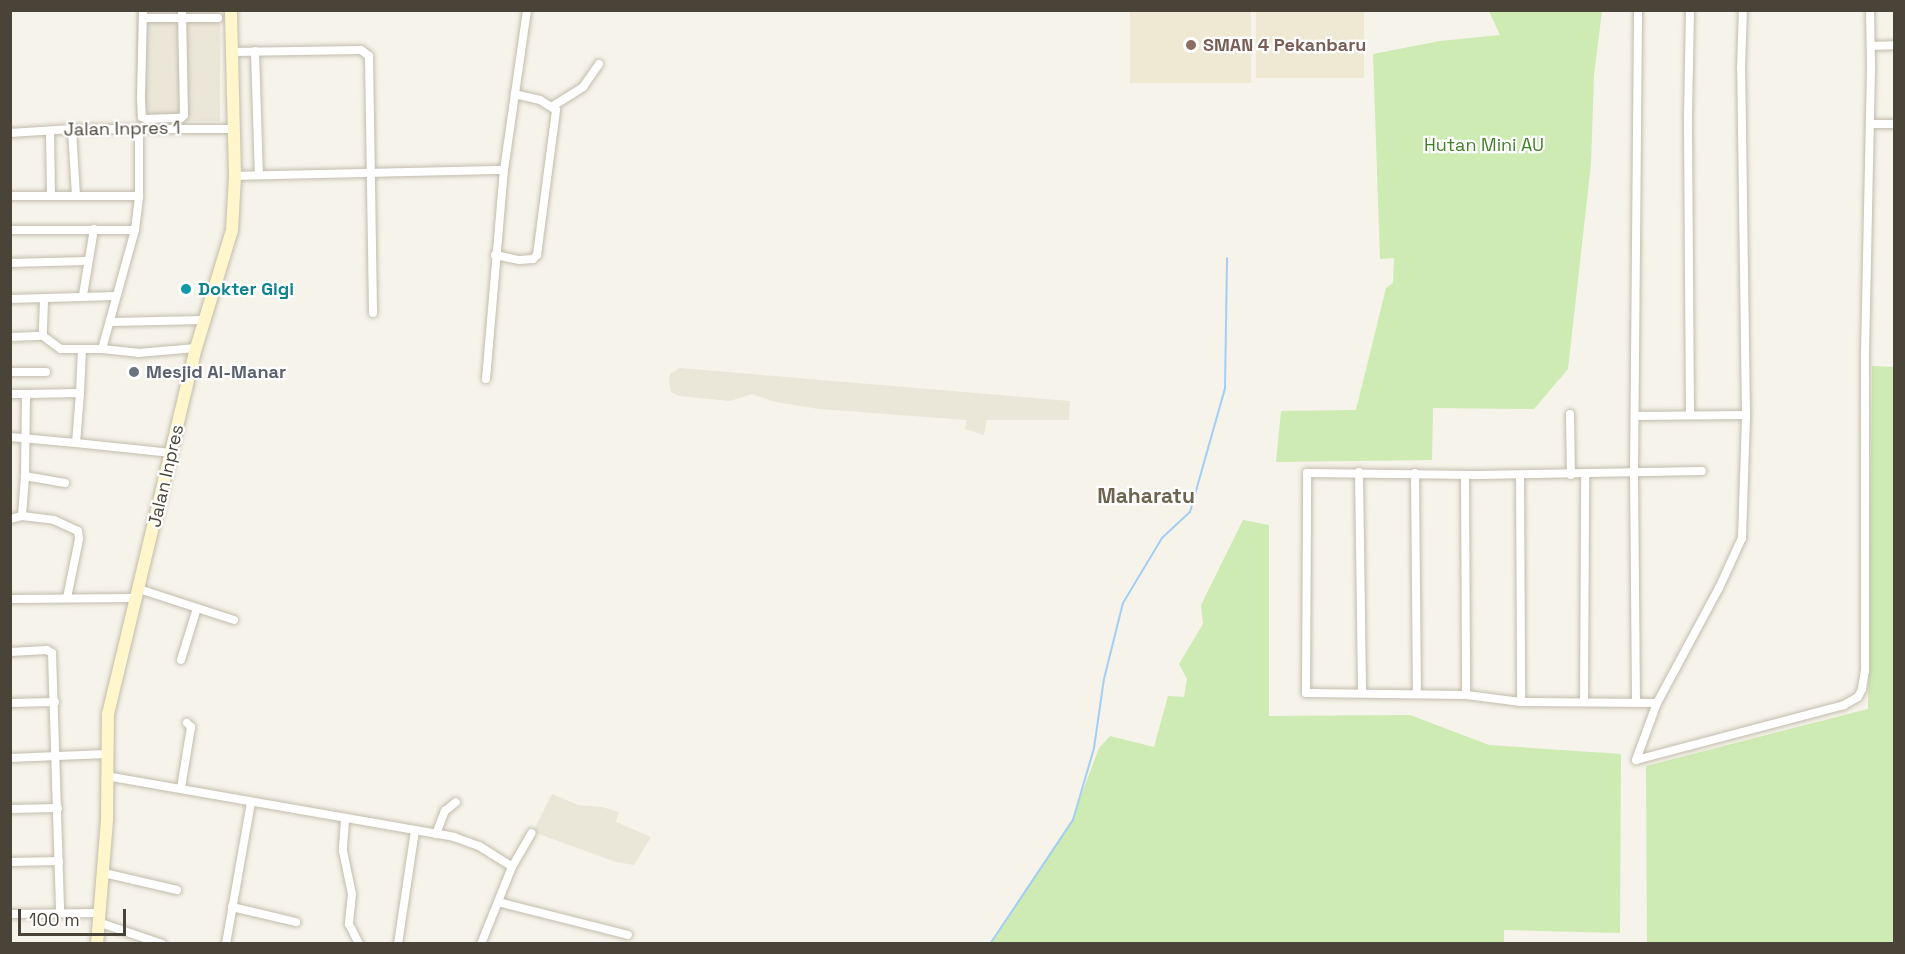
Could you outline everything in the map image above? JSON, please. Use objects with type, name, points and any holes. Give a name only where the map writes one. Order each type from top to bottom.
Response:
[{"type":"main road","name":"Jalan Inpres","points":[[97,944],[104,873],[108,714],[196,348],[232,230],[235,176],[231,10]]},
{"type":"street","points":[[486,379],[504,170],[526,10]]},
{"type":"street","points":[[1636,702],[1634,474],[1638,10]]},
{"type":"street","points":[[1690,10],[1688,115],[1690,415]]},
{"type":"street","points":[[1743,10],[1741,69],[1746,415],[1742,538],[1719,588],[1656,703],[1636,760],[1844,705],[1858,697],[1862,689],[1865,671],[1865,354],[1870,10]]},
{"type":"street","points":[[182,14],[184,116],[146,119],[142,117],[141,99],[143,14],[182,14],[218,18]]},
{"type":"street","points":[[1871,46],[1894,45]]},
{"type":"street","points":[[255,51],[259,175]]},
{"type":"street","points":[[232,52],[366,52],[370,63],[373,172],[373,313]]},
{"type":"street","points":[[553,106],[583,87],[599,64]]},
{"type":"street","points":[[495,255],[519,260],[533,259],[537,255],[556,110],[553,106],[540,100],[515,94]]},
{"type":"street","points":[[1870,124],[1894,124]]},
{"type":"street","points":[[102,349],[135,230],[139,196],[139,128]]},
{"type":"street","points":[[72,129],[76,196]]},
{"type":"street","name":"Jalan Inpres 1","points":[[10,133],[72,129],[234,129]]},
{"type":"street","points":[[50,131],[51,196]]},
{"type":"street","points":[[235,176],[504,170]]},
{"type":"street","points":[[10,196],[139,196]]},
{"type":"street","points":[[83,296],[94,229]]},
{"type":"street","points":[[10,230],[135,230]]},
{"type":"street","points":[[10,263],[87,261]]},
{"type":"street","points":[[10,299],[44,300],[83,296],[116,296]]},
{"type":"street","points":[[43,336],[44,300]]},
{"type":"street","points":[[111,322],[204,320]]},
{"type":"street","points":[[10,336],[43,336],[61,349],[102,349],[138,353],[196,348]]},
{"type":"street","points":[[76,443],[82,349]]},
{"type":"street","points":[[10,372],[46,372]]},
{"type":"street","points":[[10,394],[80,393]]},
{"type":"street","points":[[22,516],[26,394]]},
{"type":"street","points":[[1570,414],[1571,475]]},
{"type":"street","points":[[1635,416],[1746,415]]},
{"type":"street","points":[[10,437],[171,453]]},
{"type":"street","points":[[1656,703],[1521,702],[1466,695],[1362,693],[1311,695],[1306,693],[1304,687],[1307,473],[1586,475],[1702,471]]},
{"type":"street","points":[[1359,472],[1362,693]]},
{"type":"street","points":[[1415,473],[1417,694]]},
{"type":"street","points":[[1465,475],[1466,695]]},
{"type":"street","points":[[1520,475],[1521,702]]},
{"type":"street","points":[[1584,702],[1586,475]]},
{"type":"street","points":[[25,476],[65,483]]},
{"type":"street","points":[[10,519],[22,516],[54,520],[78,531],[79,539],[67,598]]},
{"type":"street","points":[[10,599],[137,593],[197,608],[234,621]]},
{"type":"street","points":[[181,660],[197,608]]},
{"type":"street","points":[[10,652],[51,651],[57,756],[60,913]]},
{"type":"street","points":[[10,703],[55,702]]},
{"type":"street","points":[[181,788],[191,727],[187,723]]},
{"type":"street","points":[[10,758],[106,754]]},
{"type":"street","points":[[106,776],[467,840],[512,867]]},
{"type":"street","points":[[226,944],[251,802]]},
{"type":"street","points":[[436,834],[445,811],[456,802]]},
{"type":"street","points":[[10,809],[58,808]]},
{"type":"street","points":[[345,819],[343,851],[352,894],[349,924],[359,944]]},
{"type":"street","points":[[398,944],[415,830]]},
{"type":"street","points":[[482,944],[512,867],[532,833]]},
{"type":"street","points":[[10,862],[59,861]]},
{"type":"street","points":[[104,873],[177,890]]},
{"type":"street","points":[[498,902],[627,935]]},
{"type":"street","points":[[232,907],[296,922]]},
{"type":"street","points":[[10,914],[60,913],[98,917],[162,944]]},
{"type":"shaded area","points":[[136,11],[220,11],[220,121],[136,121]]},
{"type":"shaded area","name":"SMAN 4 Pekanbaru","points":[[1130,11],[1251,11],[1251,83],[1130,83]]},
{"type":"shaded area","points":[[1256,11],[1364,11],[1364,78],[1256,78]]},
{"type":"shaded area","points":[[680,368],[1070,401],[1069,420],[987,420],[984,435],[965,429],[967,420],[819,409],[775,402],[752,394],[730,401],[679,396],[671,392],[669,382],[670,374]]},
{"type":"shaded area","points":[[552,794],[578,805],[602,807],[619,812],[616,822],[651,837],[634,865],[616,862],[533,832]]},
{"type":"green space","name":"Hutan Mini AU","points":[[1489,11],[1602,11],[1594,75],[1591,164],[1568,369],[1534,409],[1433,408],[1432,460],[1276,462],[1281,411],[1356,410],[1386,288],[1393,283],[1394,258],[1380,259],[1373,54],[1440,41],[1500,35]]},
{"type":"green space","points":[[1872,366],[1894,367],[1894,943],[1647,943],[1646,766],[1868,709]]},
{"type":"green space","points":[[1243,520],[1269,525],[1269,716],[1410,715],[1489,745],[1621,754],[1620,933],[1504,930],[1504,944],[990,943],[1072,819],[1099,748],[1110,736],[1154,747],[1168,696],[1184,697],[1187,679],[1179,664],[1203,624],[1201,605]]},
{"type":"waterway","points":[[990,944],[1073,820],[1094,748],[1104,679],[1123,603],[1162,538],[1190,512],[1225,388],[1227,258]]},
{"type":"place","name":"SMAN 4 Pekanbaru","points":[[1191,45]]},
{"type":"place","name":"Dokter Gigi","points":[[186,289]]},
{"type":"place","name":"Mesjid Al-Manar","points":[[134,372]]},
{"type":"district","name":"Maharatu","points":[[1146,496]]}]
